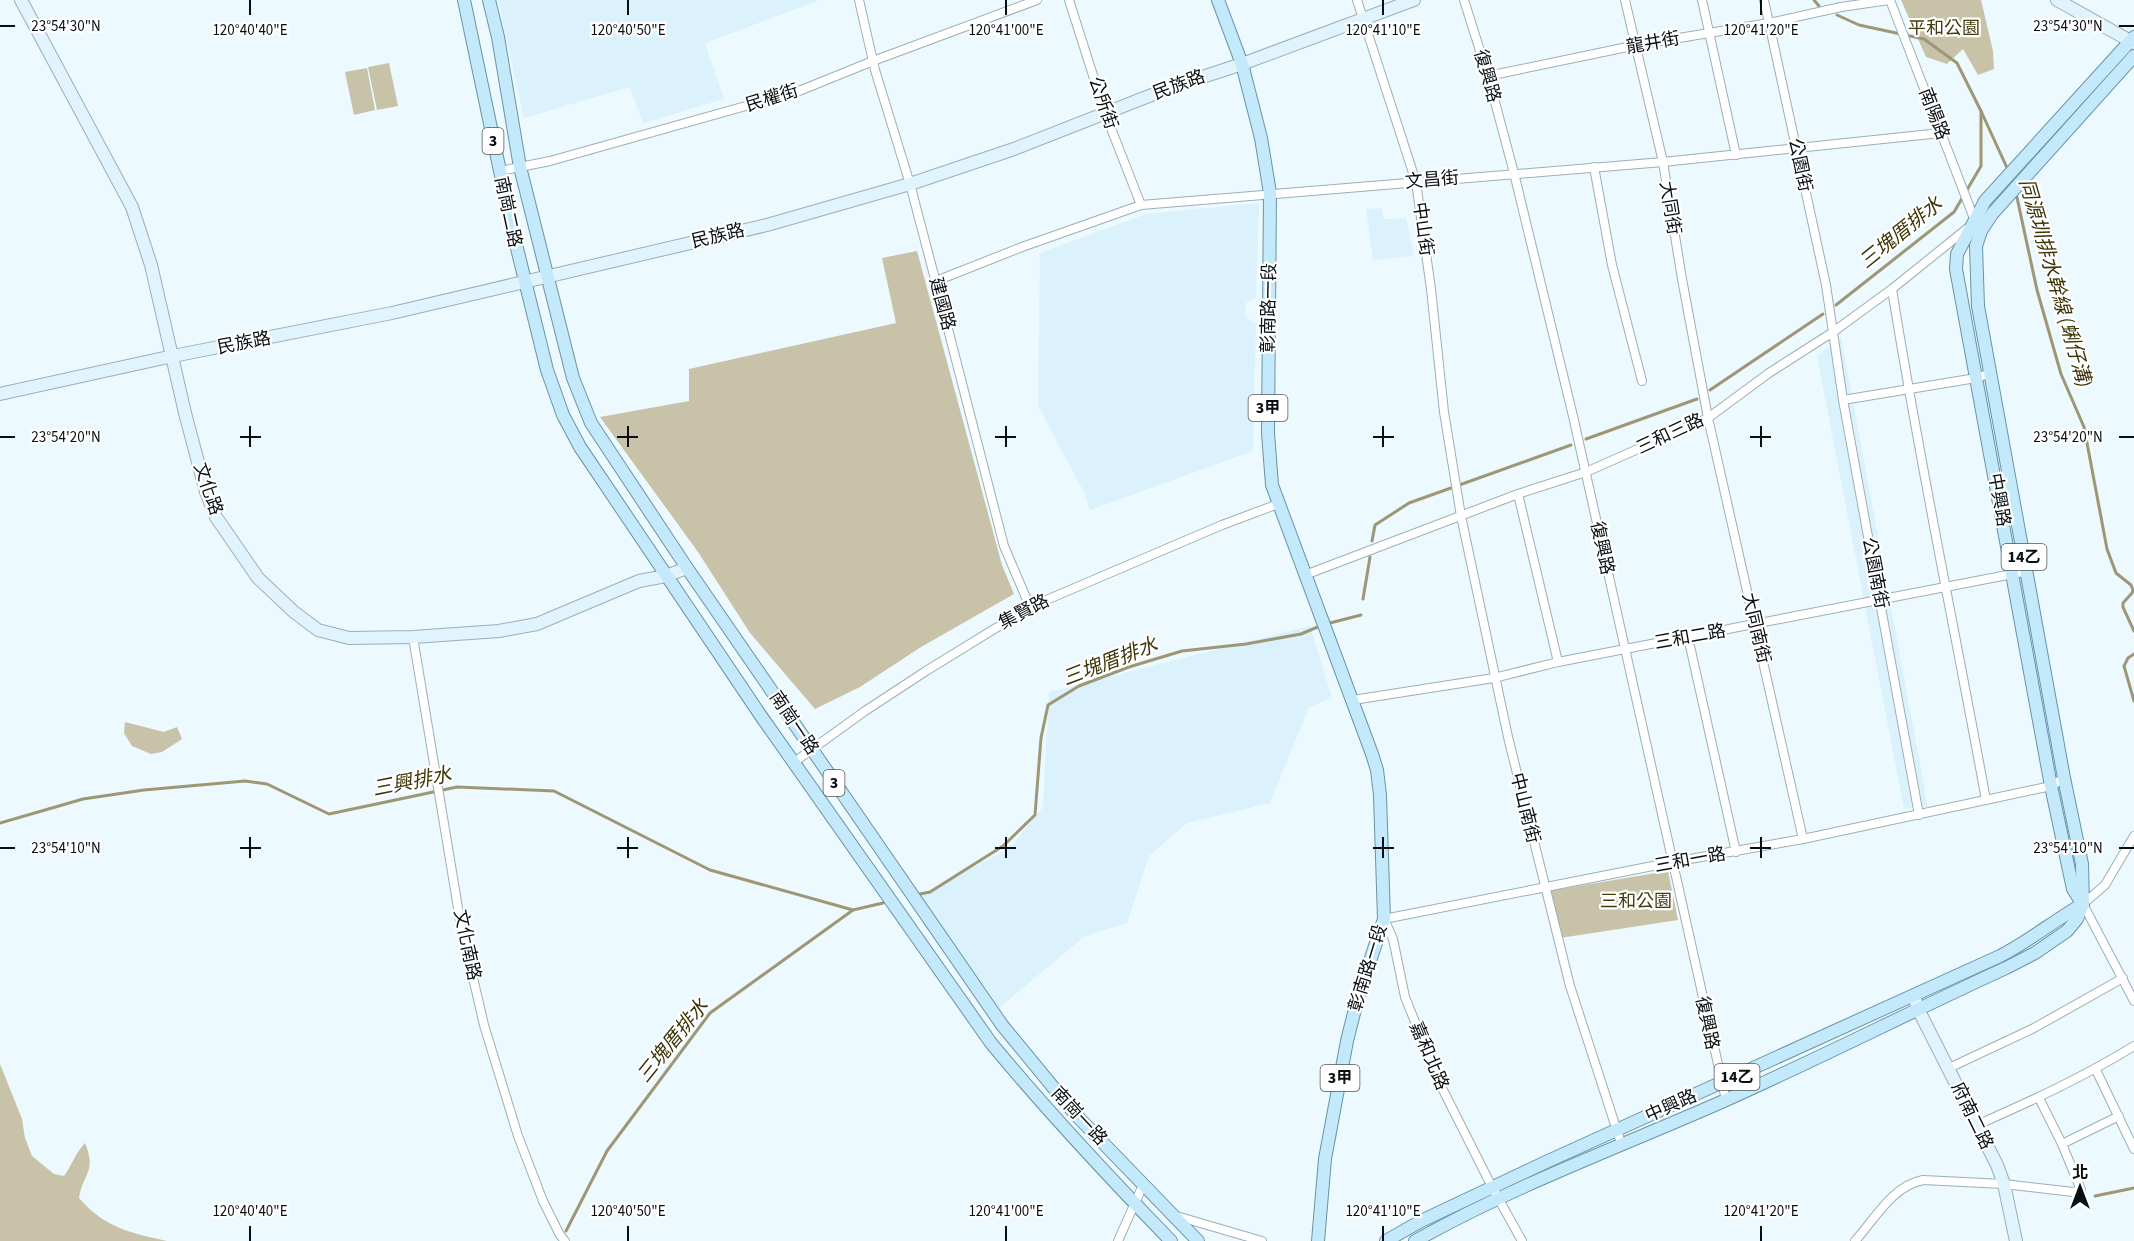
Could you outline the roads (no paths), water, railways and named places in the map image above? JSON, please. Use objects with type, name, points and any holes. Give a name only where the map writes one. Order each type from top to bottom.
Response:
[{"type":"main road","name":"文化路","points":[[21,0],[132,207],[151,265],[185,412],[216,517],[258,578],[294,612],[318,630],[349,638],[413,637],[499,631],[537,624],[639,581],[666,576],[687,568]]},
{"type":"main road","name":"南崗二路","points":[[464,0],[524,282]]},
{"type":"main road","name":"南崗二路","points":[[489,0],[498,37],[520,167],[548,278]]},
{"type":"main road","name":"彰南路一段","points":[[1218,0],[1242,64],[1261,138],[1270,194],[1268,433],[1270,476],[1278,504],[1353,700],[1377,770],[1382,825],[1384,919],[1358,997],[1347,1041],[1325,1159],[1318,1241]]},
{"type":"main road","name":"民族路","points":[[0,394],[173,356],[336,326],[767,225],[910,184],[1014,149],[1172,87],[1242,64],[1414,0]]},
{"type":"main road","points":[[2057,0],[2133,40]]},
{"type":"main road","name":"中興路","points":[[2083,903],[2073,890],[2051,786],[1956,270],[1957,254],[1985,201],[2133,40]]},
{"type":"main road","name":"中興路","points":[[1415,1241],[1498,1199],[1621,1143],[1726,1100],[2006,968],[2036,953],[2067,931],[2076,920],[2083,903],[2082,864],[1977,306],[1976,246],[1980,231],[1992,214],[2134,56]]},
{"type":"main road","name":"南崗一路","points":[[548,278],[573,378],[591,423],[687,568],[1002,1025],[1054,1090],[1198,1241]]},
{"type":"main road","name":"南崗一路","points":[[524,282],[547,370],[563,415],[580,447],[666,576],[793,763],[991,1043],[1076,1142],[1171,1241]]},
{"type":"main road","points":[[1962,309],[1977,306]]},
{"type":"main road","points":[[2038,710],[2053,708]]},
{"type":"main road","name":"中興路","points":[[1386,1241],[1421,1221],[1492,1187],[2000,956],[2024,943],[2083,903]]},
{"type":"main road","points":[[2000,956],[2006,968]]},
{"type":"main road","name":"府南二路","points":[[1914,996],[1918,1009],[1997,1165],[2004,1184],[2016,1241]]},
{"type":"street","name":"建國路","points":[[859,0],[873,61],[936,281],[1004,546],[1030,607]]},
{"type":"street","name":"民權街","points":[[500,171],[550,161],[799,91],[1037,0]]},
{"type":"street","name":"公所街","points":[[1069,0],[1106,113],[1141,205]]},
{"type":"street","name":"中山街","points":[[1357,0],[1416,182],[1431,290],[1444,412],[1454,465]]},
{"type":"street","name":"復興路","points":[[1464,0],[1488,76],[1514,173],[1586,472],[1623,649],[1726,1100]]},
{"type":"street","name":"大同街","points":[[1625,0],[1663,162],[1708,418]]},
{"type":"street","points":[[1701,0],[1736,155]]},
{"type":"street","name":"公園街","points":[[1764,0],[1826,285],[1833,332]]},
{"type":"street","name":"龍井街","points":[[1488,76],[1637,45],[1889,0]]},
{"type":"street","name":"南陽路","points":[[1889,0],[1975,222]]},
{"type":"street","name":"文昌街","points":[[936,281],[1141,205],[1663,162],[1941,133]]},
{"type":"street","points":[[1594,167],[1612,265],[1642,381]]},
{"type":"street","name":"三和三路","points":[[1305,575],[1518,494],[1586,472],[1708,418],[1768,373],[1833,332],[1892,289],[1975,222],[1992,214]]},
{"type":"street","points":[[1975,222],[1976,246]]},
{"type":"street","points":[[1892,289],[1908,388],[1986,800]]},
{"type":"street","name":"公園南街","points":[[1833,332],[1843,400],[1918,815]]},
{"type":"street","points":[[1843,400],[1976,378],[1991,373]]},
{"type":"street","name":"大同南街","points":[[1708,418],[1803,839]]},
{"type":"street","name":"中山南街","points":[[1454,465],[1461,516],[1494,678],[1544,887],[1570,986],[1621,1143]]},
{"type":"street","points":[[1518,494],[1558,662]]},
{"type":"street","name":"集賢路","points":[[793,763],[926,671],[1030,607],[1222,525],[1278,504]]},
{"type":"street","name":"三和二路","points":[[1353,700],[1494,678],[1558,662],[2028,571]]},
{"type":"street","name":"文化南路","points":[[413,637],[462,926],[484,1025],[518,1136],[543,1201],[565,1241]]},
{"type":"street","points":[[1688,637],[1736,852]]},
{"type":"street","name":"三和一路","points":[[1384,919],[1803,839],[2051,786],[2064,778]]},
{"type":"street","points":[[2134,836],[2105,885],[2083,903],[2134,1001]]},
{"type":"street","name":"嘉和北路","points":[[1384,919],[1393,939],[1405,997],[1439,1082],[1521,1241]]},
{"type":"street","points":[[1949,1068],[2034,1028],[2123,978]]},
{"type":"street","points":[[1977,1125],[2096,1070],[2134,1046]]},
{"type":"street","points":[[2096,1070],[2134,1149]]},
{"type":"street","points":[[1855,1241],[1890,1199],[1904,1186],[1913,1182],[1923,1180],[2004,1184],[2073,1192],[2081,1190],[2062,1144],[2039,1098]]},
{"type":"street","points":[[2062,1144],[2119,1116]]},
{"type":"street","points":[[1118,1241],[1143,1185]]},
{"type":"street","points":[[1172,1215],[1262,1241]]},
{"type":"waterway","name":"三塊厝排水","points":[[1814,0],[1819,6]]},
{"type":"waterway","name":"三塊厝排水","points":[[1836,305],[1954,212],[1981,166],[1981,111],[1957,63],[1924,39],[1859,25],[1837,15]]},
{"type":"waterway","name":"同源圳排水幹線 (蜊仔溝)","points":[[1981,111],[2008,170]]},
{"type":"waterway","name":"同源圳排水幹線 (蜊仔溝)","points":[[2016,193],[2037,290],[2061,374],[2084,427],[2107,549],[2116,573],[2131,585],[2133,590],[2123,603],[2123,607],[2134,631]]},
{"type":"waterway","name":"三塊厝排水","points":[[1710,390],[1823,314]]},
{"type":"waterway","name":"三塊厝排水","points":[[1586,439],[1697,399]]},
{"type":"waterway","name":"三塊厝排水","points":[[1372,541],[1375,525],[1409,503],[1571,445]]},
{"type":"waterway","name":"三塊厝排水","points":[[1363,599],[1370,557]]},
{"type":"waterway","name":"三塊厝排水","points":[[1326,624],[1361,615]]},
{"type":"waterway","name":"三塊厝排水","points":[[920,894],[930,892],[1003,846],[1035,815],[1041,738],[1048,705],[1079,686],[1129,667],[1182,651],[1246,644],[1301,634],[1320,626]]},
{"type":"waterway","name":"同源圳排水幹線 (蜊仔溝)","points":[[2134,654],[2128,658],[2124,666],[2134,701]]},
{"type":"waterway","name":"三興排水","points":[[0,823],[83,799],[144,790],[245,781],[267,784],[329,814],[457,787],[554,791],[710,870],[853,910]]},
{"type":"waterway","name":"三塊厝排水","points":[[566,1231],[607,1151],[710,1013],[853,910],[883,903]]},
{"type":"waterway","name":"同源圳排水幹線 (蜊仔溝)","points":[[2095,1196],[2134,1188]]},
{"type":"park label","name":"平和公園","points":[[1944,28]]},
{"type":"park label","name":"三和公園","points":[[1636,901]]}]
